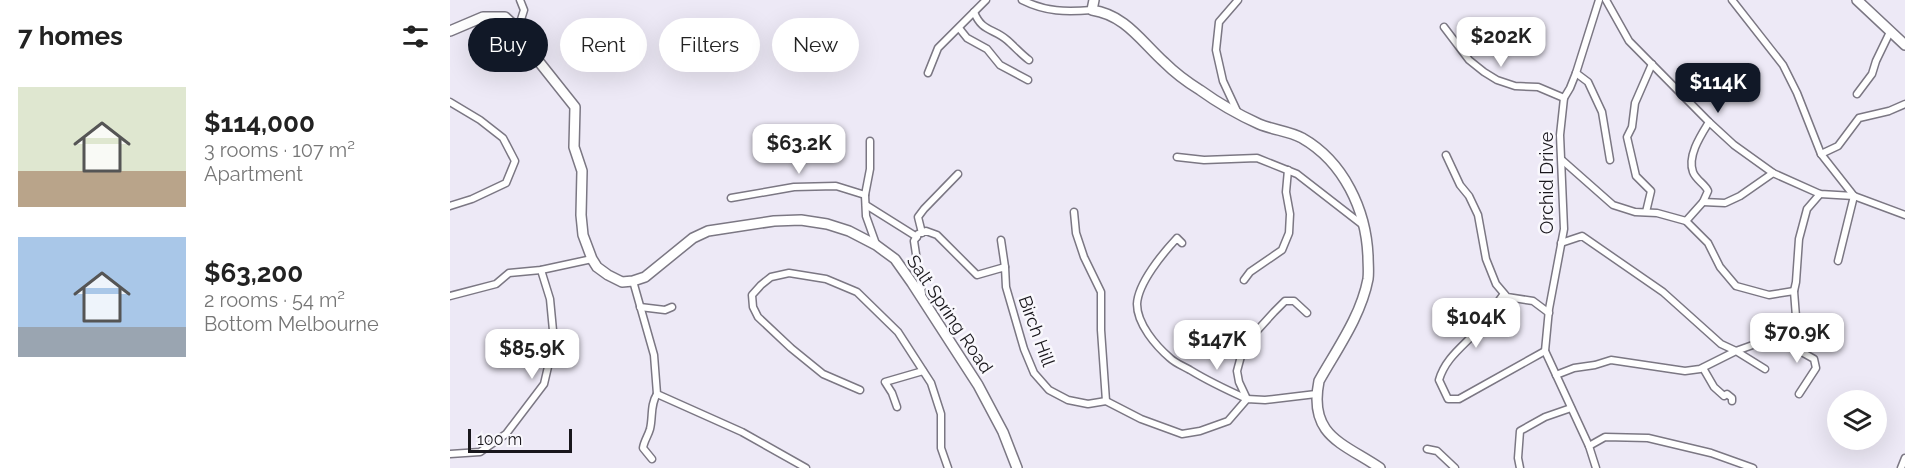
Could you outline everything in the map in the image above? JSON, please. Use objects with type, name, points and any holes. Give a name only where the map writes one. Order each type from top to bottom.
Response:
[{"type":"street","points":[[520,0],[524,10],[521,18]]},
{"type":"street","points":[[928,73],[938,48],[986,0]]},
{"type":"street","points":[[1022,0],[1037,8],[1064,12],[1092,10],[1104,12],[1134,30],[1166,64],[1216,101],[1261,124],[1299,136],[1329,158],[1353,195],[1364,226],[1369,278],[1359,309],[1319,381],[1316,394],[1317,408],[1328,432],[1346,448],[1380,468]]},
{"type":"street","points":[[1092,10],[1094,0]]},
{"type":"street","points":[[1237,111],[1223,81],[1216,50],[1219,22],[1238,0]]},
{"type":"street","name":"Orchid Drive","points":[[1545,351],[1549,313],[1564,229],[1560,135],[1564,98],[1576,73],[1599,0]]},
{"type":"street","points":[[1606,0],[1629,41],[1734,145],[1773,173],[1820,194],[1854,196],[1905,215]]},
{"type":"street","points":[[1732,0],[1783,65],[1797,93],[1821,154],[1854,196]]},
{"type":"street","points":[[1857,0],[1905,45]]},
{"type":"street","points":[[974,12],[979,23],[1007,39],[1019,53],[1029,60]]},
{"type":"street","points":[[481,18],[497,16],[506,18]]},
{"type":"street","points":[[450,31],[468,23]]},
{"type":"street","points":[[1444,27],[1469,60],[1497,80],[1515,86],[1538,87],[1564,98]]},
{"type":"street","points":[[959,28],[967,38],[987,50],[1000,65],[1028,80]]},
{"type":"street","points":[[1857,94],[1872,74],[1890,32]]},
{"type":"street","points":[[1646,212],[1651,191],[1636,176],[1627,137],[1632,127],[1635,103],[1652,64]]},
{"type":"street","points":[[1685,97],[1701,76],[1704,68]]},
{"type":"street","points":[[547,72],[575,106],[573,138],[582,171],[583,235],[592,259],[597,267],[608,275],[622,282],[633,281],[654,355],[657,394],[653,400],[650,430],[644,441],[644,448],[652,459]]},
{"type":"street","points":[[1576,73],[1588,82],[1602,112],[1610,160]]},
{"type":"street","points":[[450,102],[480,120],[502,138],[515,161],[506,183],[472,199],[450,206]]},
{"type":"street","points":[[1821,154],[1838,146],[1859,118],[1889,111],[1905,104]]},
{"type":"street","points":[[1686,221],[1703,202],[1708,191],[1693,172],[1692,161],[1699,138],[1709,122]]},
{"type":"street","points":[[870,141],[870,170],[865,195],[866,216],[876,245]]},
{"type":"street","points":[[1446,155],[1460,185],[1469,196],[1478,214],[1486,259],[1496,284],[1507,297],[1533,301],[1549,313]]},
{"type":"street","points":[[1177,157],[1204,160],[1257,158],[1297,174],[1364,226]]},
{"type":"street","points":[[1562,160],[1613,205],[1635,212],[1657,213],[1686,221],[1708,243],[1720,267],[1736,286],[1769,295],[1794,291]]},
{"type":"street","points":[[1244,280],[1250,272],[1282,250],[1288,233],[1290,214],[1286,192],[1288,170]]},
{"type":"street","points":[[1703,202],[1725,203],[1740,196],[1773,173]]},
{"type":"street","points":[[919,235],[918,217],[958,174]]},
{"type":"street","points":[[731,198],[794,187],[836,186],[865,195]]},
{"type":"street","points":[[1792,346],[1796,317],[1794,291],[1799,239],[1808,209],[1820,194]]},
{"type":"street","points":[[1838,261],[1854,196]]},
{"type":"street","points":[[866,205],[919,235]]},
{"type":"street","points":[[1074,212],[1076,233],[1084,257],[1101,292],[1106,401]]},
{"type":"street","name":"Salt Spring Road","points":[[633,281],[645,277],[693,238],[708,231],[774,221],[801,220],[827,224],[849,231],[876,245],[895,259],[923,298],[978,385],[1003,432],[1017,468]]},
{"type":"street","points":[[923,298],[914,241],[926,231],[937,236],[977,275],[1005,267]]},
{"type":"street","points":[[1561,243],[1582,236],[1663,292],[1721,344],[1765,369]]},
{"type":"street","points":[[1182,243],[1177,238],[1161,255],[1145,280],[1137,304],[1141,321],[1150,337],[1170,359],[1216,385],[1247,399],[1265,400],[1316,394]]},
{"type":"street","name":"Birch Hill","points":[[1001,240],[1006,287],[1024,349],[1034,373],[1049,390],[1068,400],[1088,404],[1106,401],[1141,419],[1182,434],[1200,431],[1228,421],[1247,399]]},
{"type":"street","points":[[450,296],[496,284],[509,273],[541,270],[592,259]]},
{"type":"street","points":[[450,454],[480,452],[506,434],[544,384],[554,341],[550,299],[541,270]]},
{"type":"street","points":[[860,390],[823,374],[758,317],[753,307],[752,295],[761,285],[771,278],[789,273],[826,279],[857,292],[898,332],[931,383],[940,414],[941,448],[948,468]]},
{"type":"street","points":[[1504,294],[1478,331],[1461,346],[1442,370],[1438,380],[1440,386],[1448,399],[1460,399],[1545,351],[1589,446],[1596,468]]},
{"type":"street","points":[[1247,399],[1237,372],[1244,345],[1285,301],[1293,301],[1307,313]]},
{"type":"street","points":[[640,307],[665,310],[672,307]]},
{"type":"street","points":[[1556,375],[1574,368],[1611,360],[1685,371],[1703,368],[1736,351],[1775,337],[1814,359],[1816,368],[1799,394]]},
{"type":"street","points":[[1703,368],[1714,387],[1724,396],[1727,394],[1732,401]]},
{"type":"street","points":[[897,407],[885,382],[923,371]]},
{"type":"street","points":[[657,394],[742,432],[806,468]]},
{"type":"street","points":[[1520,468],[1518,458],[1520,431],[1545,417],[1571,408]]},
{"type":"street","points":[[1589,446],[1605,437],[1648,438],[1712,453],[1753,468]]},
{"type":"street","points":[[1427,449],[1437,451],[1455,468]]},
{"type":"street","points":[[1900,468],[1905,458]]}]
